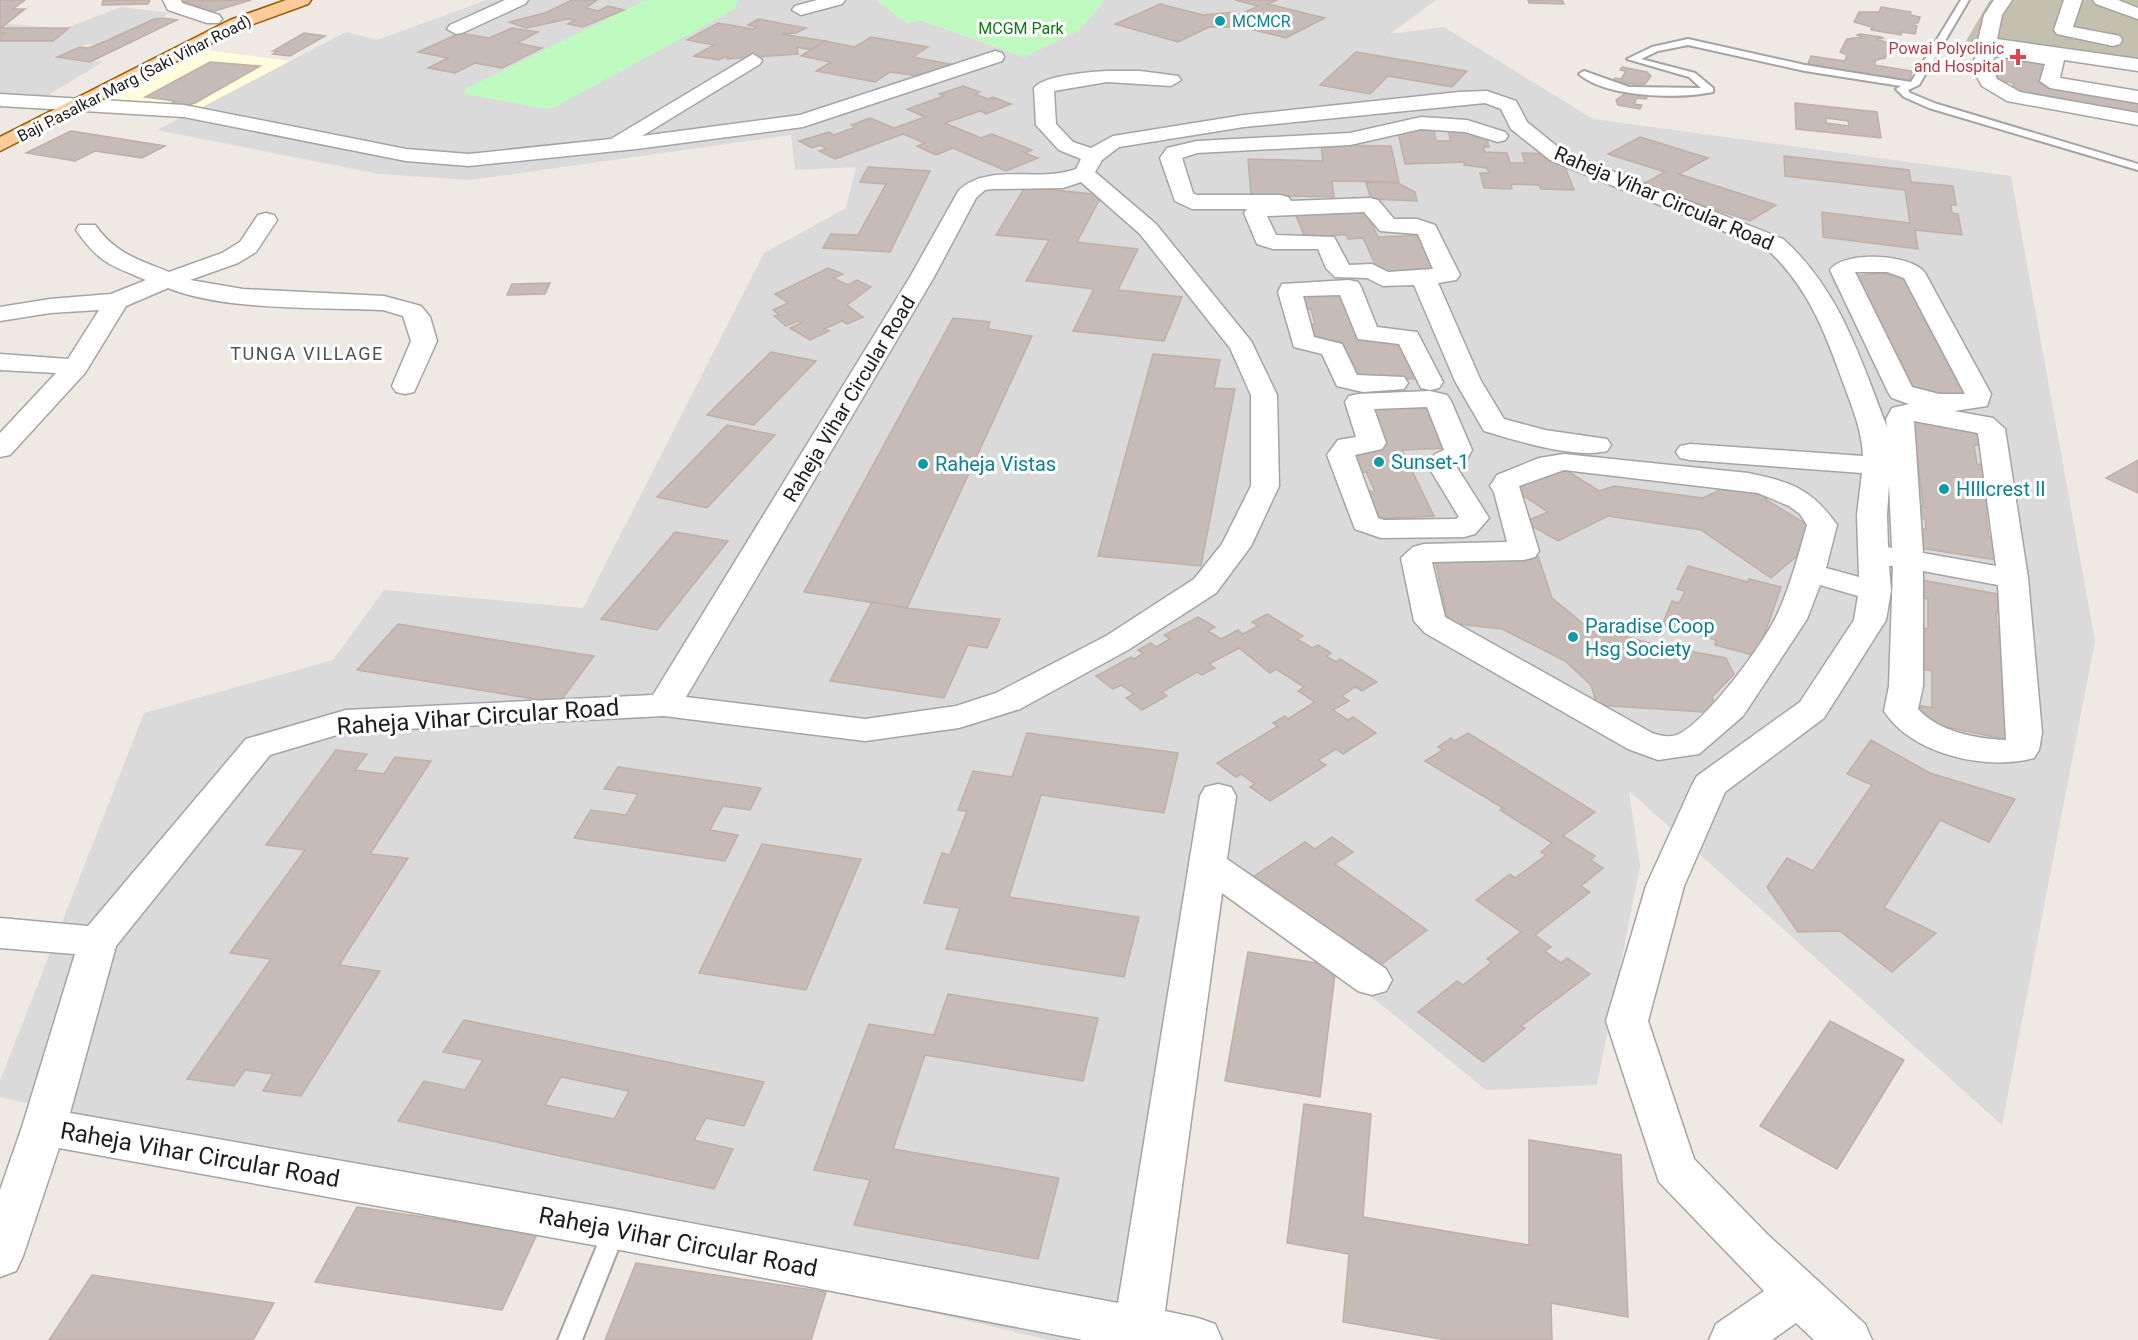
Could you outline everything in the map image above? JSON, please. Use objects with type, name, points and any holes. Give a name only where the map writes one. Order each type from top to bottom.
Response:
[{"type":"main road","name":"Baji Pasalkar Marg (Saki Vihar Road)","points":[[0,129],[213,19],[264,0]]},
{"type":"main road","name":"Baji Pasalkar Marg (Saki Vihar Road)","points":[[0,145],[82,105],[236,24],[302,0]]},
{"type":"street","points":[[456,29],[519,0]]},
{"type":"street","points":[[801,10],[836,0]]},
{"type":"street","points":[[2003,0],[1993,15],[1987,40],[1992,44],[2138,65]]},
{"type":"street","points":[[2073,0],[2063,30],[2127,43]]},
{"type":"street","points":[[2102,0],[2138,14]]},
{"type":"street","points":[[173,3],[213,19]]},
{"type":"street","points":[[2138,97],[2050,81],[2055,61],[2051,59],[1993,50],[1987,52],[1981,66],[1989,82],[2014,97],[2138,119]]},
{"type":"street","points":[[0,100],[205,113],[406,155],[469,160],[611,146],[802,121],[996,57]]},
{"type":"street","points":[[611,146],[753,60]]},
{"type":"street","points":[[2093,64],[2138,71]]},
{"type":"street","points":[[1088,164],[1046,125],[1044,88],[1065,82],[1116,77],[1150,77],[1171,80]]},
{"type":"street","name":"Raheja Vihar Circular Road","points":[[664,705],[922,277],[967,195],[978,185],[993,182],[1063,181],[1088,164],[1113,142],[1177,131],[1317,112],[1459,98],[1499,100],[1509,105],[1527,141],[1775,244],[1798,265],[1835,324],[1876,435],[1878,466],[1872,515],[1875,591],[1870,620],[1812,710],[1710,785],[1665,886],[1627,1021],[1675,1168],[1751,1249],[1848,1340]]},
{"type":"street","points":[[1299,201],[1192,202],[1183,196],[1171,158],[1174,152],[1197,147],[1350,139],[1415,124],[1467,126],[1527,141]]},
{"type":"street","name":"Raheja Vihar Circular Road","points":[[1088,164],[1148,229],[1242,346],[1264,395],[1265,486],[1236,546],[1205,586],[1117,643],[1008,701],[959,717],[865,730],[664,705],[346,721],[258,747],[98,941],[44,1127],[615,1229],[1198,1340]]},
{"type":"street","points":[[1370,205],[1388,226],[1418,226],[1427,230],[1448,275],[1423,277],[1383,279],[1372,271],[1343,272],[1338,268],[1326,242],[1273,242],[1265,239],[1255,213],[1266,209],[1370,205]]},
{"type":"street","points":[[0,449],[76,368],[117,301],[126,295],[230,258],[248,247],[266,220]]},
{"type":"street","points":[[87,231],[99,247],[111,257],[191,288],[243,296],[384,303],[412,311],[417,317],[424,341],[405,386]]},
{"type":"street","points":[[1844,266],[1888,266],[1913,273],[1978,394],[1978,400],[1942,403],[1919,399],[1901,392],[1869,327],[1842,270],[1844,266]]},
{"type":"street","points":[[1423,277],[1468,381],[1494,425]]},
{"type":"street","points":[[1430,382],[1408,337],[1373,336],[1364,329],[1349,287],[1291,288],[1290,292],[1303,342],[1333,349],[1347,380],[1363,384],[1468,381]]},
{"type":"street","points":[[0,314],[50,306],[117,301]]},
{"type":"street","points":[[1835,324],[1869,327]]},
{"type":"street","points":[[0,362],[76,368]]},
{"type":"street","points":[[1430,399],[1438,401],[1448,424],[1458,450],[1456,455],[1445,460],[1442,466],[1474,518],[1464,528],[1381,529],[1365,523],[1341,456],[1348,446],[1372,443],[1358,402],[1430,399]]},
{"type":"street","points":[[1911,412],[1983,424],[1990,429],[2013,578],[2025,733],[2022,750],[2002,753],[1927,733],[1907,720],[1901,711],[1907,663],[1908,560],[1899,428],[1902,414],[1911,412]]},
{"type":"street","points":[[1448,424],[1494,425],[1528,436],[1563,443],[1878,466]]},
{"type":"street","points":[[1564,462],[1729,478],[1782,492],[1810,508],[1822,525],[1809,573],[1791,619],[1731,708],[1687,746],[1658,748],[1640,741],[1436,626],[1431,621],[1416,558],[1424,553],[1524,551],[1508,491],[1504,486],[1507,481],[1549,464],[1564,462]]},
{"type":"street","points":[[1873,553],[2013,578]]},
{"type":"street","points":[[1809,573],[1875,591]]},
{"type":"street","points":[[1138,1329],[1218,796]]},
{"type":"street","points":[[1208,864],[1372,981]]},
{"type":"street","points":[[0,933],[98,941]]},
{"type":"street","points":[[0,1256],[44,1127]]},
{"type":"street","points":[[1733,1340],[1799,1294]]},
{"type":"lane","points":[[1965,0],[1914,85],[1900,89],[1907,95],[1934,106],[2138,167]]},
{"type":"lane","points":[[1584,74],[1600,84],[1668,93],[1710,90],[1692,75],[1632,59],[1654,49],[1688,42],[1805,68],[1914,85]]},
{"type":"lane","points":[[570,1340],[615,1229]]},
{"type":"shaded area","points":[[487,0],[876,0],[907,23],[920,20],[1024,57],[1079,30],[1105,0],[1436,0],[1390,34],[1444,27],[1593,119],[2011,176],[2095,641],[2002,1125],[1629,791],[1640,866],[1597,1085],[1486,1090],[1351,980],[1225,894],[1123,1340],[1050,1340],[0,1097],[0,1081],[144,713],[333,660],[384,590],[583,608],[764,253],[846,208],[856,167],[795,170],[791,135],[470,180],[379,174],[157,130],[346,32],[377,40]]},
{"type":"shaded area","points":[[1990,0],[2138,0],[2138,68],[1966,41]]},
{"type":"shaded area","points":[[121,7],[170,13],[103,44],[88,44],[56,56],[103,62],[30,106],[0,106],[0,23],[64,29]]},
{"type":"shaded area","points":[[208,50],[290,61],[189,114],[110,99]]},
{"type":"green space","points":[[645,0],[738,0],[735,8],[723,16],[555,107],[546,109],[465,94],[465,89]]},
{"type":"green space","name":"MCGM Park","points":[[876,0],[1105,0],[1079,30],[1024,57],[920,20],[907,23]]},
{"type":"building","points":[[0,0],[25,0],[13,9],[25,9],[1,28],[69,28],[53,41],[0,41],[0,35],[7,33],[0,33]]},
{"type":"building","points":[[103,0],[150,0],[148,4],[102,5]]},
{"type":"building","points":[[251,0],[205,14],[190,9],[199,6],[181,1]]},
{"type":"building","points":[[572,0],[597,0],[586,8],[598,11],[608,6],[624,10],[583,27],[568,24],[575,20],[568,19],[526,28],[509,22],[545,13]]},
{"type":"building","name":"MCMCR","points":[[1235,0],[1277,0],[1268,4],[1325,18],[1286,38],[1243,27],[1209,27],[1178,42],[1115,24],[1160,4],[1203,15],[1235,12],[1239,15],[1258,6]]},
{"type":"building","points":[[1528,0],[1562,0],[1564,4],[1529,3]]},
{"type":"building","points":[[1881,7],[1911,12],[1910,15],[1920,17],[1918,23],[1914,25],[1917,26],[1915,34],[1902,32],[1901,35],[1871,30],[1872,27],[1854,22],[1859,12],[1879,12]]},
{"type":"building","points":[[154,19],[177,20],[90,62],[57,57],[80,47],[88,48]]},
{"type":"building","points":[[758,19],[806,28],[796,33],[781,34],[825,41],[811,50],[797,47],[798,54],[727,59],[727,56],[719,60],[694,56],[714,45],[687,40],[718,23],[753,29],[757,27],[748,25]]},
{"type":"building","points":[[512,28],[538,32],[517,43],[542,48],[502,68],[475,63],[455,73],[428,68],[448,58],[418,52],[460,33],[489,38]]},
{"type":"building","points":[[304,33],[325,36],[290,56],[273,54],[278,51],[273,51]]},
{"type":"building","points":[[1857,35],[1881,37],[1883,38],[1876,39],[1892,44],[1885,58],[1876,60],[1874,65],[1912,71],[1910,81],[1807,66],[1811,56],[1845,61],[1847,55],[1840,52],[1847,39],[1863,37]]},
{"type":"building","points":[[871,37],[928,47],[913,57],[950,64],[925,77],[890,72],[875,82],[816,71],[831,62],[801,56],[825,41],[855,47]]},
{"type":"building","points":[[1356,52],[1467,71],[1452,87],[1388,76],[1370,94],[1320,85]]},
{"type":"building","points":[[2006,55],[2050,64],[2042,84],[2138,100],[2138,116],[2021,96],[2023,91],[2011,89],[2014,83],[1995,80],[1999,71],[1994,70]]},
{"type":"building","points":[[210,62],[260,66],[195,103],[185,106],[170,104],[175,101],[145,97]]},
{"type":"building","points":[[1622,67],[1647,72],[1651,76],[1645,84],[1613,81],[1615,78],[1621,79],[1626,71],[1620,70]]},
{"type":"building","points":[[963,86],[980,92],[975,94],[988,99],[993,97],[1011,104],[986,114],[980,111],[945,123],[981,138],[992,134],[1032,150],[1025,153],[1038,158],[1006,171],[953,148],[936,155],[917,146],[925,143],[903,134],[835,159],[819,151],[827,149],[820,145],[812,148],[799,141],[829,132],[834,135],[856,127],[851,125],[870,118],[894,128],[925,117],[907,109],[944,96],[939,94]]},
{"type":"building","points":[[1627,92],[1648,95],[1646,99],[1637,98],[1634,104],[1642,105],[1640,109],[1618,105],[1616,100]]},
{"type":"building","points":[[1795,103],[1877,112],[1881,138],[1796,129]],"holes":[[[1826,118],[1848,121],[1849,126],[1826,123]]]},
{"type":"building","points":[[1404,129],[1434,130],[1436,141],[1451,141],[1448,130],[1476,131],[1477,136],[1486,136],[1489,147],[1483,147],[1485,152],[1507,153],[1510,163],[1525,163],[1522,153],[1550,154],[1562,159],[1574,190],[1541,189],[1539,185],[1511,184],[1512,189],[1484,188],[1480,173],[1489,173],[1487,168],[1464,165],[1464,162],[1405,164],[1398,132]]},
{"type":"building","points":[[71,131],[165,146],[142,158],[95,151],[75,161],[26,153]]},
{"type":"building","points":[[1640,137],[1708,158],[1679,174],[1776,205],[1750,221],[1641,185],[1665,172],[1608,154]]},
{"type":"building","points":[[1321,145],[1391,146],[1399,182],[1332,181],[1334,197],[1251,195],[1248,159],[1323,161]]},
{"type":"building","points":[[1784,156],[1909,170],[1911,182],[1953,186],[1956,205],[1951,205],[1952,213],[1958,214],[1962,235],[1915,230],[1918,249],[1823,237],[1822,212],[1910,223],[1905,190],[1785,176]]},
{"type":"building","points":[[868,167],[930,171],[890,252],[823,248],[831,234],[858,235],[886,184],[860,182]]},
{"type":"building","points":[[1366,183],[1398,183],[1415,192],[1417,201],[1371,199]]},
{"type":"building","points":[[1025,187],[1102,195],[1077,242],[1138,249],[1118,290],[1182,297],[1164,341],[1073,331],[1094,289],[1026,281],[1049,240],[996,235]]},
{"type":"building","points":[[1365,209],[1378,237],[1425,235],[1444,273],[1380,275],[1363,238],[1348,239],[1347,235],[1332,235],[1334,239],[1306,240],[1294,211]]},
{"type":"building","points":[[828,268],[843,274],[833,278],[848,285],[857,280],[871,287],[847,305],[863,317],[847,324],[842,321],[824,329],[829,331],[810,340],[790,328],[801,323],[798,321],[786,326],[774,316],[779,315],[773,310],[788,303],[775,294]]},
{"type":"building","points":[[1880,273],[1908,278],[1971,397],[1911,392],[1855,276]]},
{"type":"building","points":[[550,283],[545,294],[507,295],[512,284]]},
{"type":"building","points":[[1344,289],[1361,339],[1404,337],[1425,378],[1358,382],[1340,341],[1310,341],[1305,324],[1315,324],[1311,309],[1301,309],[1295,290]]},
{"type":"building","name":"Raheja Vistas","points":[[953,318],[990,322],[988,329],[1032,336],[907,608],[804,592]]},
{"type":"building","points":[[771,352],[816,361],[754,425],[707,415]]},
{"type":"building","points":[[1153,354],[1220,360],[1214,388],[1235,389],[1201,566],[1098,556]]},
{"type":"building","name":"Sunset-1","points":[[1430,402],[1449,448],[1402,450],[1434,516],[1375,519],[1363,492],[1375,491],[1366,472],[1355,473],[1345,451],[1378,450],[1362,404]]},
{"type":"building","name":"HIllcrest II","points":[[1906,416],[1982,427],[1985,446],[1974,445],[1977,464],[1989,466],[1992,484],[1965,480],[1968,494],[1994,499],[1997,516],[1986,514],[1989,537],[2001,539],[2004,561],[1920,548],[1918,528],[1926,529],[1925,519],[1917,518],[1916,505],[1923,506],[1917,456],[1910,455]]},
{"type":"building","points":[[727,425],[775,435],[707,508],[657,497]]},
{"type":"building","points":[[2138,460],[2138,493],[2106,478]]},
{"type":"building","points":[[1561,467],[1599,491],[1614,486],[1703,498],[1722,489],[1749,486],[1769,497],[1765,499],[1806,524],[1817,526],[1811,544],[1771,578],[1701,530],[1608,516],[1558,541],[1525,522],[1548,512],[1507,485]]},
{"type":"building","points":[[675,532],[728,541],[657,630],[601,619]]},
{"type":"building","name":"Paradise Coop Hsg Society","points":[[1434,554],[1538,556],[1552,598],[1585,625],[1656,645],[1726,658],[1734,674],[1712,697],[1718,713],[1597,705],[1591,685],[1565,661],[1502,629],[1448,623]]},
{"type":"building","points":[[1688,566],[1748,582],[1749,579],[1781,587],[1757,656],[1715,645],[1716,640],[1662,625],[1672,601],[1679,603],[1685,591],[1677,589]]},
{"type":"building","points":[[1917,579],[2008,596],[2009,615],[1996,612],[1997,627],[2010,630],[2018,742],[1917,721],[1917,705],[1932,708],[1932,671],[1917,668],[1917,626],[1928,629],[1928,599],[1917,597]]},
{"type":"building","points":[[872,602],[1000,619],[987,648],[968,645],[944,698],[830,681]]},
{"type":"building","points":[[1267,614],[1303,636],[1297,639],[1312,648],[1318,645],[1331,653],[1326,656],[1336,662],[1340,659],[1377,682],[1362,691],[1355,687],[1342,696],[1349,701],[1333,710],[1348,720],[1353,717],[1376,733],[1343,754],[1336,749],[1318,760],[1326,765],[1270,801],[1250,787],[1255,784],[1241,774],[1236,777],[1217,763],[1278,726],[1273,723],[1285,716],[1288,719],[1315,702],[1298,691],[1304,687],[1276,669],[1270,673],[1239,648],[1209,664],[1215,668],[1202,675],[1197,672],[1162,692],[1167,696],[1142,710],[1126,698],[1134,694],[1121,685],[1113,689],[1096,676],[1131,657],[1134,659],[1143,653],[1138,650],[1151,643],[1156,647],[1170,639],[1164,635],[1198,617],[1215,627],[1208,631],[1221,639],[1238,630],[1243,634],[1258,626],[1252,622]]},
{"type":"building","points":[[398,624],[594,656],[559,703],[357,670]]},
{"type":"building","points":[[1027,733],[1178,753],[1164,813],[1041,795],[1009,897],[1139,917],[1124,977],[946,949],[960,908],[924,903],[942,853],[950,855],[967,811],[958,810],[973,771],[1012,777]]},
{"type":"building","points":[[1468,733],[1595,812],[1563,836],[1595,856],[1591,860],[1603,868],[1581,886],[1590,892],[1535,935],[1551,947],[1545,951],[1561,963],[1567,958],[1590,974],[1521,1026],[1525,1028],[1483,1062],[1418,1012],[1457,981],[1463,985],[1492,962],[1487,959],[1521,932],[1476,900],[1510,874],[1515,878],[1546,855],[1541,852],[1552,843],[1500,810],[1503,808],[1425,761],[1443,750],[1438,747],[1451,738],[1455,741]]},
{"type":"building","points":[[1871,740],[1930,773],[2015,799],[1989,842],[1940,820],[1884,908],[1936,933],[1892,972],[1840,931],[1798,932],[1767,887],[1787,858],[1813,871],[1872,785],[1847,774]]},
{"type":"building","points":[[336,750],[367,754],[355,770],[384,774],[395,757],[431,761],[370,854],[408,858],[339,965],[380,971],[301,1096],[263,1091],[273,1074],[245,1070],[234,1086],[187,1079],[271,959],[230,953],[305,850],[266,845]]},
{"type":"building","points":[[618,767],[761,788],[750,810],[723,806],[710,830],[738,835],[725,861],[574,838],[591,810],[626,815],[638,794],[604,789]]},
{"type":"building","points":[[1332,837],[1353,852],[1335,864],[1427,930],[1375,969],[1253,877],[1305,842],[1315,849]]},
{"type":"building","points":[[762,844],[861,859],[806,990],[699,973]]},
{"type":"building","points":[[1248,952],[1336,966],[1320,1097],[1225,1081]]},
{"type":"building","points":[[948,994],[1098,1018],[1083,1081],[925,1055],[893,1149],[1059,1178],[1038,1259],[854,1225],[870,1180],[814,1170],[869,1024],[934,1035]]},
{"type":"building","points":[[464,1020],[764,1082],[744,1126],[706,1118],[694,1140],[733,1149],[714,1189],[398,1121],[424,1081],[465,1090],[483,1060],[443,1052]],"holes":[[[561,1077],[629,1091],[614,1119],[545,1105]]]},
{"type":"building","points":[[1830,1021],[1904,1060],[1837,1169],[1760,1126]]},
{"type":"building","points":[[1304,1104],[1371,1114],[1363,1217],[1529,1245],[1529,1140],[1621,1155],[1628,1317],[1551,1303],[1552,1340],[1446,1340],[1343,1322],[1349,1254],[1287,1243]]},
{"type":"building","points":[[357,1207],[537,1234],[502,1310],[315,1282]]},
{"type":"building","points":[[636,1263],[826,1292],[811,1340],[605,1340]]},
{"type":"building","points":[[92,1275],[274,1303],[253,1340],[49,1340]]},
{"type":"place","name":"MCMCR","points":[[1220,21]]},
{"type":"place","name":"Powai Polyclinic and Hospital","points":[[2018,57]]},
{"type":"place","name":"Sunset-1","points":[[1379,462]]},
{"type":"place","name":"Raheja Vistas","points":[[923,464]]},
{"type":"place","name":"HIllcrest II","points":[[1944,489]]},
{"type":"place","name":"Paradise Coop Hsg Society","points":[[1573,637]]},
{"type":"district","name":"TUNGA VILLAGE","points":[[307,354]]}]
